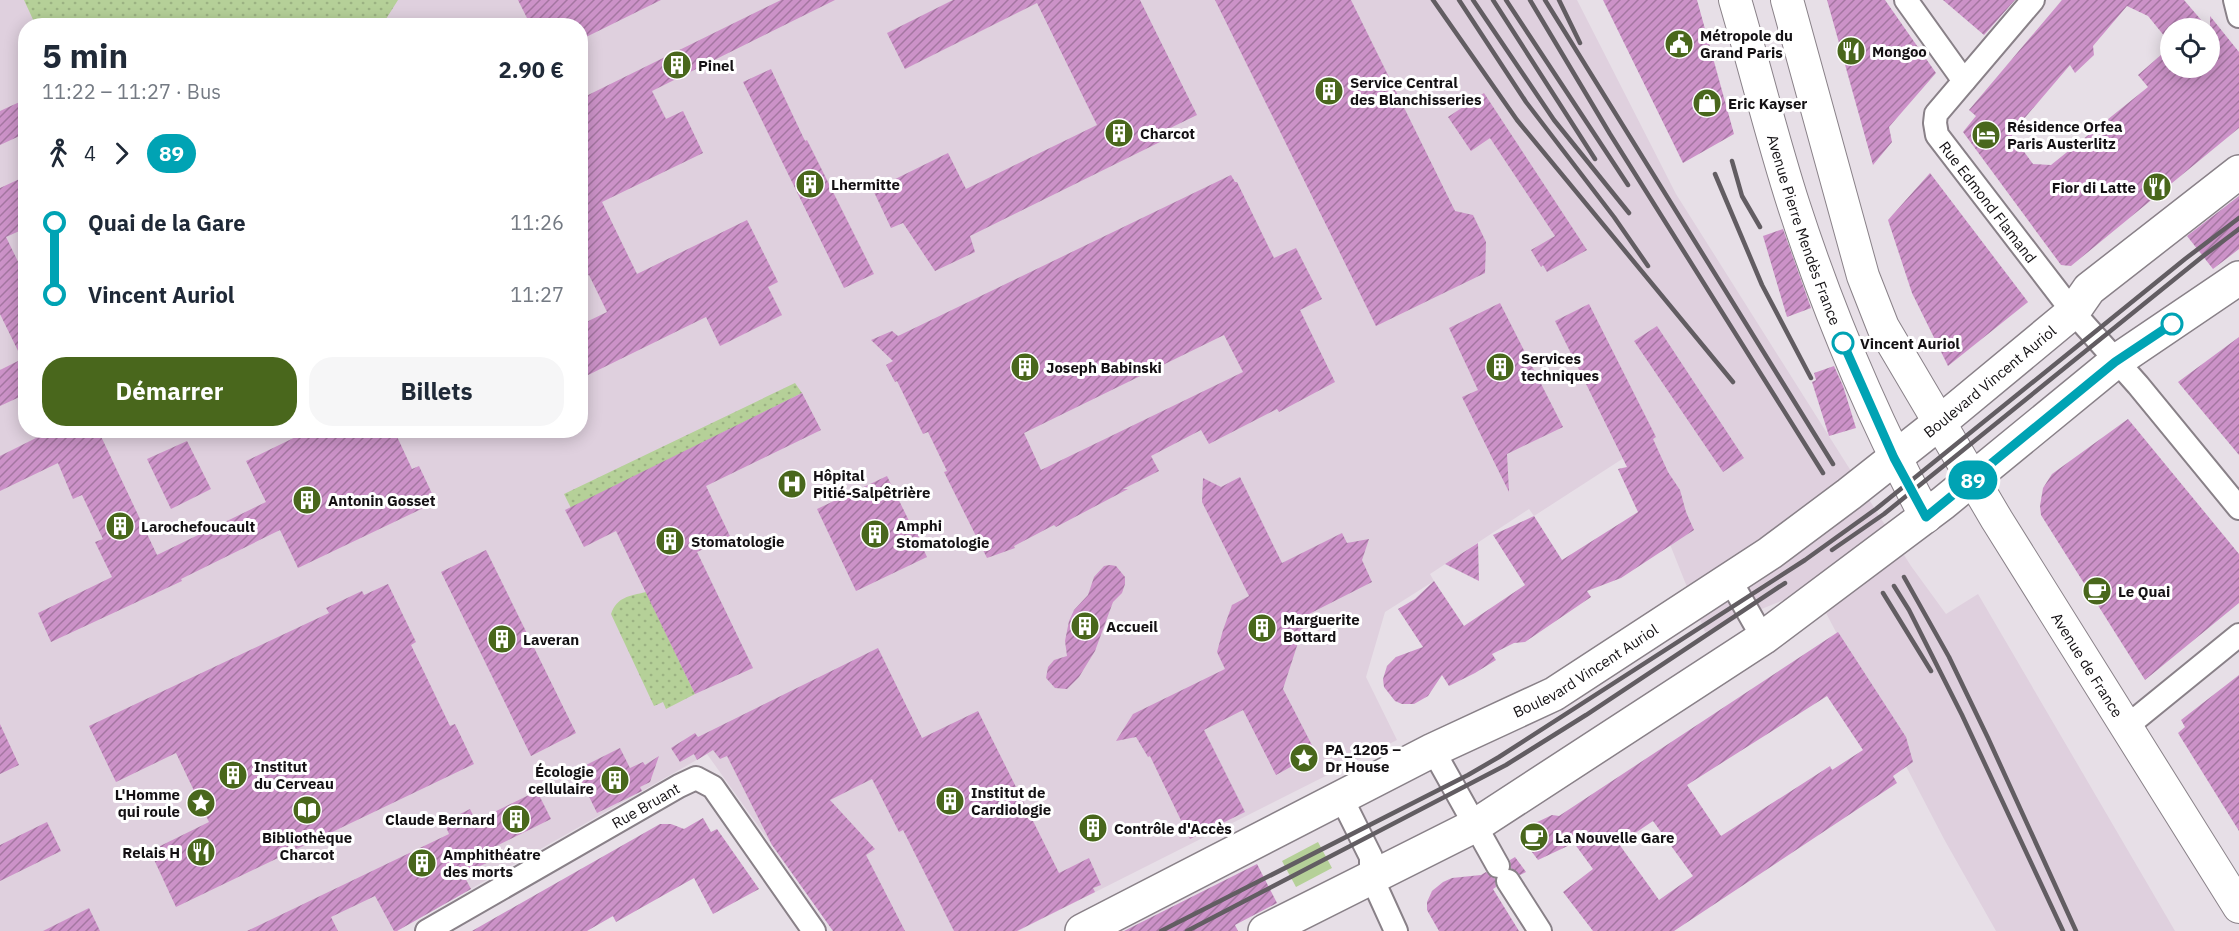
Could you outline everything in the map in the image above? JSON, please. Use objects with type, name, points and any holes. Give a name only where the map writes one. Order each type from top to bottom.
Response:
[{"type":"main road","name":"Boulevard Vincent Auriol","points":[[1082,931],[1433,750],[1554,694],[1730,580],[1849,494],[1939,423],[2073,312],[2089,289],[2239,172]]},
{"type":"main road","points":[[1265,931],[1476,825],[1763,638],[1926,517],[2115,362],[2239,278]]},
{"type":"street","name":"Avenue Pierre Mendès France","points":[[1736,0],[1794,207],[1850,361],[1894,458],[1926,517]]},
{"type":"street","points":[[1786,0],[1871,298],[1888,338],[1939,423]]},
{"type":"street","points":[[1906,0],[1964,81]]},
{"type":"street","name":"Rue Edmond Flamand","points":[[2033,0],[1936,114],[1937,135],[2073,312],[2115,362],[2138,385],[2239,508]]},
{"type":"street","points":[[2235,0],[2239,16]]},
{"type":"street","name":"Avenue de France","points":[[1939,423],[2239,907]]},
{"type":"street","points":[[1730,580],[1763,638]]},
{"type":"street","points":[[2126,726],[2239,635]]},
{"type":"street","points":[[1433,750],[1503,874],[1540,931]]},
{"type":"street","name":"Rue Bruant","points":[[427,931],[678,786],[696,778],[713,787],[814,931]]},
{"type":"street","points":[[1341,797],[1371,857],[1371,876],[1396,931]]},
{"type":"shaded area","name":"Hôpital Pitié-Salpêtrière","points":[[0,0],[1577,0],[1676,194],[1911,566],[1946,614],[1978,594],[2175,931],[1996,931],[1944,839],[1813,588],[1705,632],[1633,452],[1534,516],[1529,509],[1430,574],[1434,581],[1385,612],[1366,677],[1397,740],[1018,931],[833,931],[707,754],[397,931],[0,931]]},
{"type":"green space","points":[[24,0],[398,0],[387,18],[32,18]]},
{"type":"green space","points":[[795,383],[802,393],[571,508],[564,494]]},
{"type":"green space","points":[[646,592],[695,694],[666,709],[663,702],[654,706],[611,614],[620,601]]},
{"type":"green space","points":[[1318,842],[1332,868],[1296,887],[1282,861]]},
{"type":"building","points":[[518,0],[661,0],[588,36],[588,18],[527,18]]},
{"type":"building","points":[[781,0],[835,0],[652,91],[666,119],[683,111],[703,153],[602,202],[637,274],[747,220],[778,282],[768,287],[782,315],[720,346],[706,317],[588,375],[588,321],[607,312],[588,275],[588,95]]},
{"type":"building","name":"Charcot","points":[[953,0],[1140,0],[1197,115],[1158,134],[1162,141],[970,236],[975,252],[935,271],[903,223],[891,228],[873,190],[948,153],[966,189],[1097,125],[1037,3],[905,69],[887,33]]},
{"type":"building","points":[[1215,0],[1351,0],[1455,211],[1473,215],[1486,242],[1485,273],[1376,326]]},
{"type":"building","points":[[1603,0],[1697,0],[1734,134],[1683,163]]},
{"type":"building","points":[[1827,0],[1885,0],[1936,73],[1889,127],[1892,142],[1873,165]]},
{"type":"building","points":[[1943,0],[2015,0],[1984,35]]},
{"type":"building","points":[[2062,0],[2184,0],[2199,18],[2160,18],[2160,31],[2148,16],[2127,6],[2093,46],[2094,55],[2075,73],[2070,65],[2011,134],[2033,164],[2051,165],[2148,87],[2138,75],[2160,56],[2160,78],[2220,78],[2220,28],[2239,52],[2239,128],[2071,266],[2061,265],[1963,132],[1976,116],[1969,110]]},
{"type":"building","name":"Lhermitte","points":[[771,69],[805,141],[807,140],[874,274],[844,288],[743,82]]},
{"type":"building","points":[[1484,93],[1587,250],[1547,272],[1543,265],[1541,267],[1531,250],[1555,236],[1490,138],[1471,151],[1448,117]]},
{"type":"building","points":[[18,103],[18,137],[0,145],[0,111]]},
{"type":"building","points":[[1930,173],[2028,302],[1948,366],[1912,293],[1888,220]]},
{"type":"building","name":"Joseph Babinski","points":[[1231,175],[1237,182],[1274,258],[1296,248],[1322,299],[1300,310],[1335,382],[1279,412],[1277,409],[1209,444],[1201,430],[1151,456],[1159,471],[1056,527],[1054,525],[1014,546],[1015,548],[987,558],[944,472],[947,471],[928,432],[923,434],[897,381],[895,382],[886,365],[893,361],[871,340],[892,331],[898,336]],"holes":[[[1224,335],[1243,372],[1041,470],[1024,433]]]},
{"type":"building","points":[[18,180],[18,232],[6,237],[18,262],[18,351],[0,314],[0,188]]},
{"type":"building","points":[[2239,196],[2239,249],[2213,269],[2187,236]]},
{"type":"building","points":[[1783,229],[1811,308],[1787,317],[1763,236]]},
{"type":"building","name":"Services techniques","points":[[1500,303],[1563,427],[1507,454],[1509,492],[1462,397],[1478,390],[1449,328]]},
{"type":"building","points":[[1589,304],[1656,437],[1653,439],[1668,472],[1680,490],[1694,530],[1621,578],[1587,591],[1591,597],[1525,642],[1514,643],[1492,654],[1496,660],[1475,673],[1449,686],[1442,675],[1428,696],[1414,704],[1402,704],[1395,701],[1384,687],[1383,679],[1387,666],[1396,657],[1423,647],[1398,609],[1415,599],[1434,581],[1464,626],[1525,585],[1493,535],[1534,516],[1562,560],[1638,512],[1618,469],[1627,467],[1555,321]]},
{"type":"building","points":[[1657,326],[1744,458],[1723,472],[1634,341]]},
{"type":"building","points":[[2239,337],[2239,455],[2178,382]]},
{"type":"building","points":[[18,361],[18,398],[0,406],[0,370]]},
{"type":"building","points":[[1834,366],[1856,428],[1829,436],[1812,382],[1816,380],[1814,373]]},
{"type":"building","name":"Stomatologie","points":[[802,393],[821,430],[706,486],[730,536],[697,552],[753,668],[695,694],[616,531],[584,547],[565,510]]},
{"type":"building","points":[[2128,419],[2239,554],[2239,603],[2145,680],[2041,515],[2040,506],[2043,488],[2052,474]]},
{"type":"building","points":[[36,438],[102,438],[157,555],[266,502],[246,461],[293,438],[398,438],[412,469],[419,466],[436,502],[298,568],[280,530],[181,579],[182,581],[51,642],[38,613],[112,577],[95,542],[103,539],[82,495],[73,499],[58,463],[0,491],[0,456]]},
{"type":"building","points":[[187,441],[211,489],[171,509],[147,459]]},
{"type":"building","name":"Amphi Stomatologie","points":[[887,476],[912,527],[917,525],[925,542],[921,544],[927,557],[856,591],[817,509]]},
{"type":"building","name":"Marguerite Bottard","points":[[1240,477],[1282,563],[1342,533],[1347,543],[1369,539],[1362,560],[1372,582],[1307,615],[1283,689],[1316,753],[1276,775],[1243,710],[1204,730],[1245,812],[1190,839],[1150,756],[1148,757],[1136,737],[1116,741],[1133,714],[1225,669],[1217,652],[1223,630],[1232,605],[1249,596],[1202,502],[1203,478],[1221,487]]},
{"type":"building","points":[[1478,543],[1479,581],[1445,564]]},
{"type":"building","name":"Laveran","points":[[486,550],[576,733],[531,756],[441,572]]},
{"type":"building","name":"Accueil","points":[[1104,566],[1116,566],[1125,577],[1122,593],[1113,602],[1095,651],[1079,677],[1067,689],[1055,688],[1046,678],[1048,667],[1054,660],[1067,656],[1065,641],[1074,610],[1088,595],[1094,577]]},
{"type":"building","points":[[388,584],[416,642],[411,645],[450,726],[455,724],[474,764],[176,907],[150,851],[209,822],[176,753],[116,782],[89,726],[329,613],[326,608],[362,591],[364,595]]},
{"type":"building","points":[[1838,632],[1906,737],[1913,762],[1893,776],[1897,783],[1674,931],[1593,931],[1563,892],[1593,869],[1574,843],[1538,860],[1519,835],[1533,829],[1531,825],[1552,815],[1559,816]],"holes":[[[1827,696],[1863,750],[1832,770],[1830,766],[1721,836],[1687,785]],[[1653,821],[1693,876],[1659,900],[1619,844]]]},
{"type":"building","name":"Institut de Cardiologie","points":[[878,648],[922,738],[978,711],[1059,873],[1089,858],[1101,885],[1093,888],[1095,892],[1017,931],[954,931],[903,830],[899,832],[872,779],[830,800],[875,849],[866,855],[905,931],[833,931],[772,845],[727,756],[720,759],[713,750],[697,760],[694,754],[680,762],[671,748],[695,733],[698,737]]},
{"type":"building","points":[[2239,675],[2239,831],[2178,733],[2185,727],[2181,720]]},
{"type":"building","points":[[0,724],[19,765],[0,774]]},
{"type":"building","name":"Écologie cellulaire","points":[[620,748],[630,768],[643,762],[645,765],[659,756],[650,782],[640,787],[642,791],[597,813],[576,770]]},
{"type":"building","points":[[537,791],[551,819],[490,849],[495,859],[463,874],[471,889],[397,931],[394,931],[375,896],[331,917],[338,931],[247,931],[449,834],[444,822],[470,809],[476,821]]},
{"type":"building","points":[[703,818],[711,832],[717,829],[759,889],[713,914],[694,878],[616,922],[613,916],[587,931],[472,931],[660,824],[671,824],[684,829]]},
{"type":"building","points":[[47,822],[61,851],[0,881],[0,845]]},
{"type":"building","points":[[1515,857],[1526,872],[1520,875],[1511,868],[1510,860]]},
{"type":"building","points":[[1257,864],[1277,903],[1235,925],[1238,931],[1124,931]]},
{"type":"building","points":[[1486,872],[1495,879],[1496,887],[1493,889],[1519,931],[1439,931],[1427,910],[1427,902],[1432,891],[1452,878],[1481,875]]},
{"type":"building","points":[[89,908],[100,931],[43,931]]},
{"type":"railway","points":[[1433,0],[1517,120],[1733,382]]},
{"type":"railway","points":[[1459,0],[1526,102],[1614,217],[1648,266]]},
{"type":"railway","points":[[1473,0],[1554,120],[1629,213]]},
{"type":"railway","points":[[1493,0],[1595,159]]},
{"type":"railway","points":[[1506,0],[1628,185]]},
{"type":"railway","points":[[1530,0],[1610,134],[1823,473]]},
{"type":"railway","points":[[1545,0],[1833,464]]},
{"type":"railway","points":[[1559,0],[1580,43]]},
{"type":"railway","points":[[1732,161],[1742,196],[1760,227]]},
{"type":"railway","points":[[1715,174],[1762,285],[1811,378]]},
{"type":"railway","points":[[1161,931],[1468,775],[1805,560],[1876,509],[2239,218]]},
{"type":"railway","points":[[1832,550],[1884,514],[2239,229]]},
{"type":"railway","points":[[1904,577],[1949,657],[2076,931]]},
{"type":"railway","points":[[1187,931],[1506,765],[1586,715],[1785,583]]},
{"type":"railway","points":[[1894,586],[1909,610],[1962,715],[2063,931]]},
{"type":"railway","points":[[1883,593],[1931,671]]},
{"type":"bus line","name":"89","points":[[1843,343],[1894,458],[1926,517],[2115,362],[2172,324]]},
{"type":"place","name":"Métropole du Grand Paris","points":[[1679,44]]},
{"type":"place","name":"Mongoo","points":[[1851,51]]},
{"type":"place","name":"Pinel","points":[[677,65]]},
{"type":"place","name":"Service Central des Blanchisseries","points":[[1329,91]]},
{"type":"place","name":"Eric Kayser","points":[[1707,103]]},
{"type":"place","name":"Charcot","points":[[1119,133]]},
{"type":"place","name":"Résidence Orfea Paris Austerlitz","points":[[1986,135]]},
{"type":"place","name":"Lhermitte","points":[[810,184]]},
{"type":"place","name":"Fior di Latte","points":[[2157,187]]},
{"type":"place","name":"Vincent Auriol","points":[[1843,343]]},
{"type":"place","name":"Joseph Babinski","points":[[1025,367]]},
{"type":"place","name":"Services techniques","points":[[1500,367]]},
{"type":"place","name":"Hôpital Pitié-Salpêtrière","points":[[792,484]]},
{"type":"place","name":"Antonin Gosset","points":[[307,500]]},
{"type":"place","name":"Larochefoucault","points":[[120,526]]},
{"type":"place","name":"Amphi Stomatologie","points":[[875,534]]},
{"type":"place","name":"Stomatologie","points":[[670,541]]},
{"type":"place","name":"Le Quai","points":[[2097,591]]},
{"type":"place","name":"Accueil","points":[[1085,626]]},
{"type":"place","name":"Marguerite Bottard","points":[[1262,628]]},
{"type":"place","name":"Laveran","points":[[502,639]]},
{"type":"place","name":"PA_1205 – Dr House","points":[[1304,758]]},
{"type":"place","name":"Institut du Cerveau","points":[[233,775]]},
{"type":"place","name":"Écologie cellulaire","points":[[615,780]]},
{"type":"place","name":"Institut de Cardiologie","points":[[950,801]]},
{"type":"place","name":"L'Homme qui roule","points":[[201,803]]},
{"type":"place","name":"Bibliothèque Charcot","points":[[307,810]]},
{"type":"place","name":"Claude Bernard","points":[[516,819]]},
{"type":"place","name":"Contrôle d'Accès","points":[[1093,828]]},
{"type":"place","name":"La Nouvelle Gare","points":[[1534,837]]},
{"type":"place","name":"Relais H","points":[[201,852]]},
{"type":"place","name":"Amphithéatre des morts","points":[[422,863]]}]
